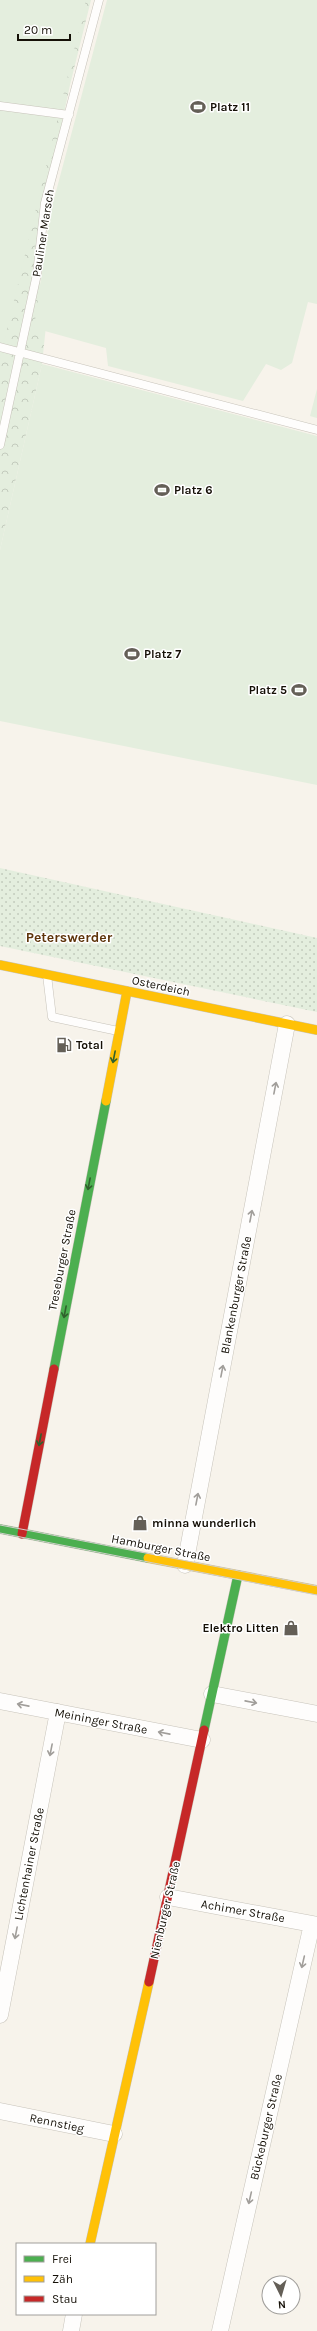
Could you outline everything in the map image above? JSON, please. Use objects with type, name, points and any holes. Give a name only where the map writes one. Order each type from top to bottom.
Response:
[{"type":"street","name":"Osterdeich","points":[[0,965],[317,1030]]},
{"type":"street","name":"Treseburger Straße","points":[[22,1534],[126,991]]},
{"type":"street","name":"Blankenburger Straße","points":[[185,1565],[287,1024]]},
{"type":"street","name":"Hamburger Straße","points":[[0,1529],[317,1590]]},
{"type":"street","name":"Nienburger Straße","points":[[90,2243],[168,1898],[238,1575]]},
{"type":"street","points":[[212,1694],[317,1714]]},
{"type":"street","name":"Meininger Straße","points":[[0,1701],[202,1740]]},
{"type":"street","name":"Lichtenhainer Straße","points":[[0,2016],[58,1712]]},
{"type":"street","name":"Achimer Straße","points":[[168,1898],[314,1924]]},
{"type":"street","name":"Bückeburger Straße","points":[[220,2331],[314,1924]]},
{"type":"street","name":"Rennstieg","points":[[0,2111],[114,2134]]},
{"type":"street","points":[[71,2331],[74,2315]]},
{"type":"lane","name":"Pauliner Marsch","points":[[0,445],[37,274],[45,203],[99,0]]},
{"type":"lane","points":[[0,106],[69,115]]},
{"type":"lane","points":[[0,347],[317,430]]},
{"type":"lane","points":[[47,974],[52,1017],[118,1031]]},
{"type":"green space","points":[[0,0],[86,0],[0,359]]},
{"type":"green space","points":[[74,0],[91,0],[70,85],[35,249],[46,326],[42,364],[0,550],[0,273]]},
{"type":"green space","name":"Platz 11","points":[[107,0],[317,0],[317,304],[308,302],[292,363],[281,370],[266,364],[243,401],[108,366],[106,348],[34,328],[50,214]]},
{"type":"green space","points":[[42,364],[317,436],[317,785],[0,721],[0,550]]},
{"type":"green space","points":[[317,389],[317,418],[310,416]]},
{"type":"green space","points":[[0,868],[317,938],[317,1012],[0,946]]},
{"type":"tram line","points":[[0,1525],[317,1586]]},
{"type":"tram line","points":[[0,1533],[317,1595]]},
{"type":"traffic: fast","points":[[54,1369],[106,1101]]},
{"type":"traffic: fast","points":[[0,1529],[148,1558]]},
{"type":"traffic: fast","points":[[204,1730],[238,1575]]},
{"type":"traffic: slow","points":[[0,965],[317,1030]]},
{"type":"traffic: slow","points":[[106,1101],[127,991]]},
{"type":"traffic: slow","points":[[148,1558],[317,1590]]},
{"type":"traffic: slow","points":[[90,2243],[149,1982]]},
{"type":"traffic: jam","points":[[22,1534],[54,1369]]},
{"type":"traffic: jam","points":[[149,1982],[204,1730]]},
{"type":"place","name":"Platz 11","points":[[198,107]]},
{"type":"place","name":"Platz 6","points":[[162,490]]},
{"type":"place","name":"Platz 7","points":[[132,654]]},
{"type":"place","name":"Platz 5","points":[[299,690]]},
{"type":"place","name":"Total","points":[[64,1045]]},
{"type":"place","name":"minna wunderlich","points":[[140,1523]]},
{"type":"place","name":"Elektro Litten","points":[[291,1628]]},
{"type":"district","name":"Peterswerder","points":[[69,937]]}]
